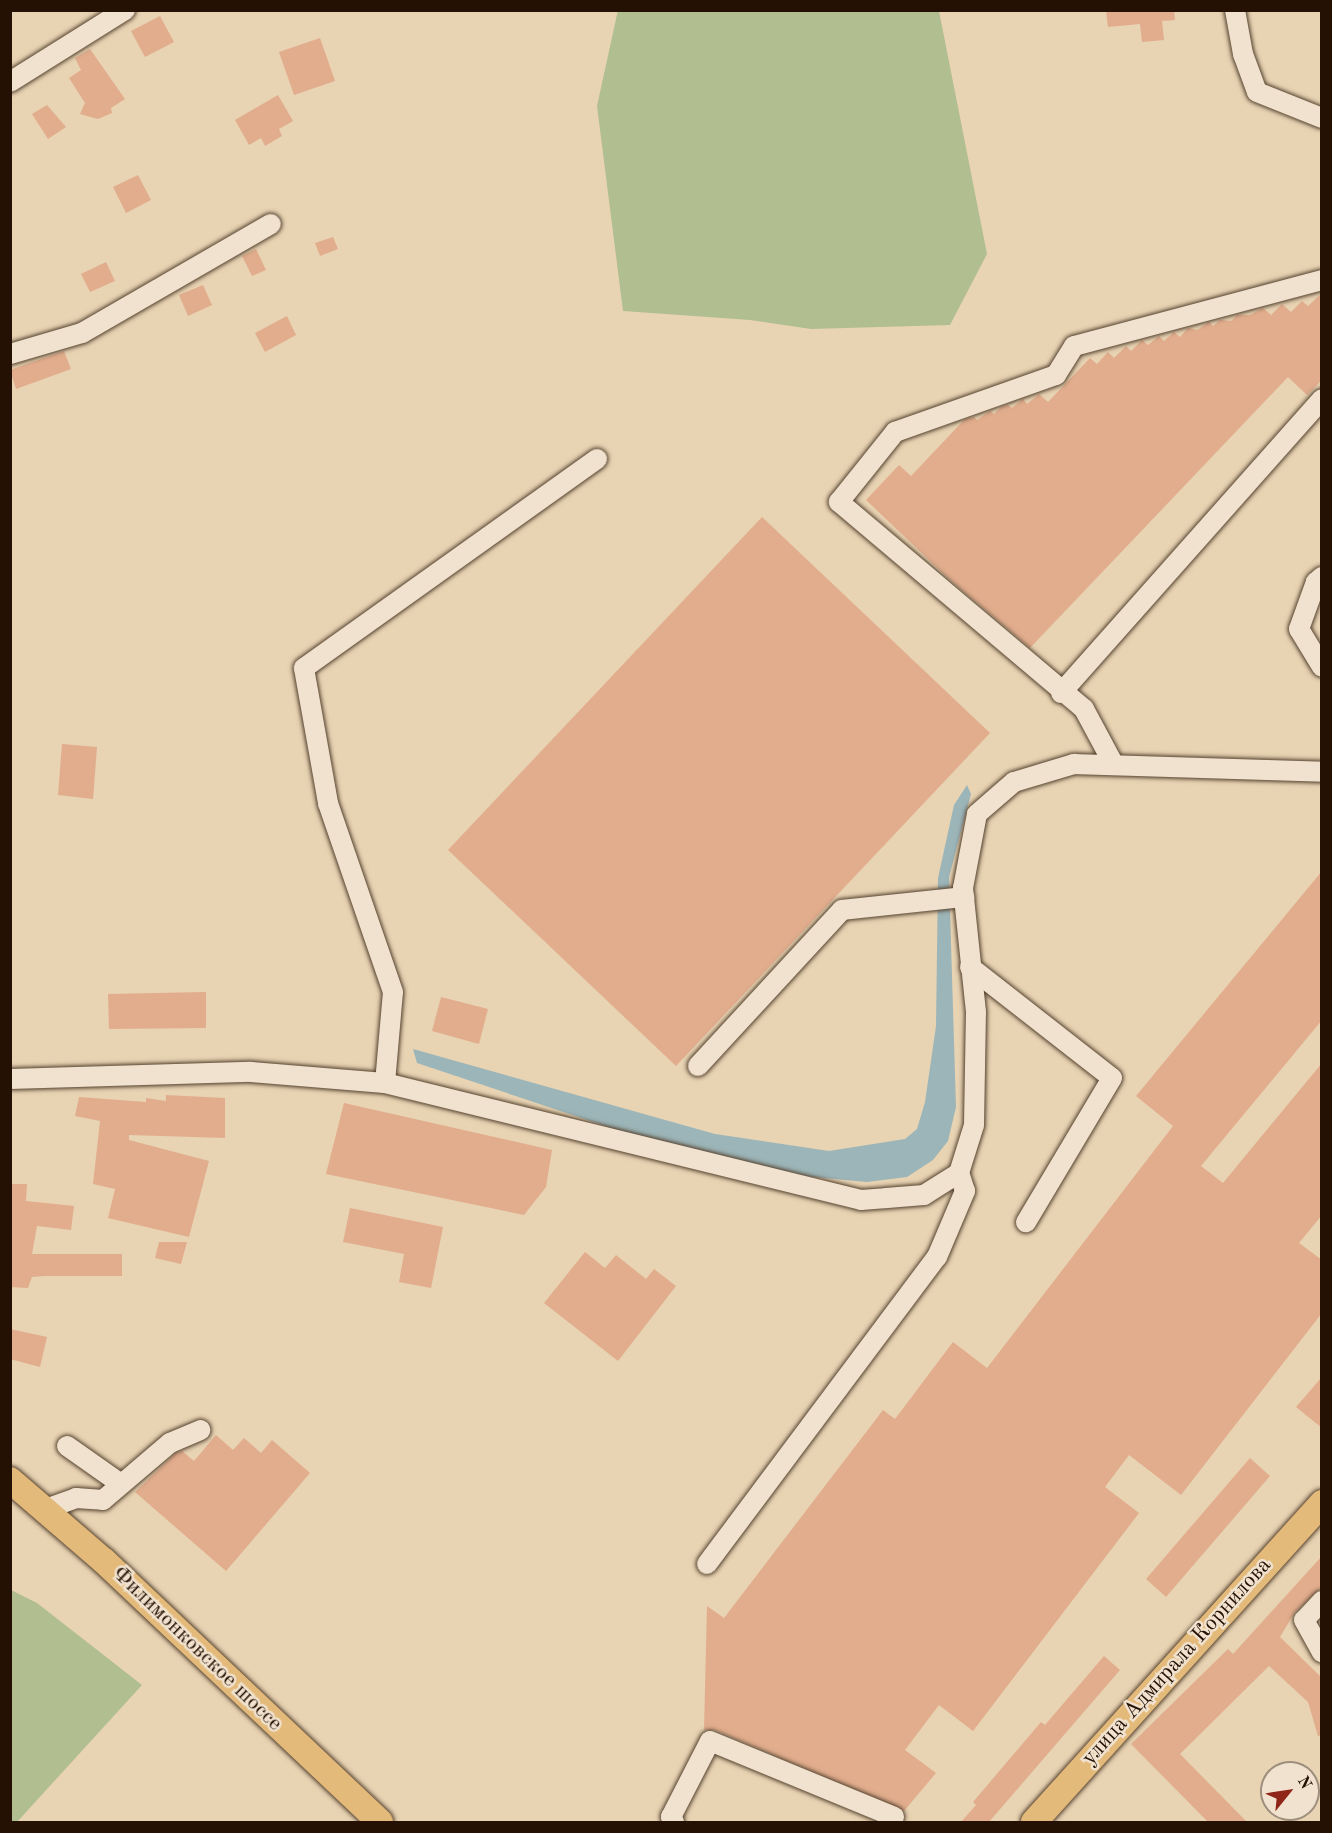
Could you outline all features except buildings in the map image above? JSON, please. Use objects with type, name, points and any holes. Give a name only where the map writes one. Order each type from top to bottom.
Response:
[{"type":"main road","name":"Филимонковское шоссе","points":[[10,1480],[46,1509],[380,1822]]},
{"type":"main road","name":"улица Адмирала Корнилова","points":[[1034,1822],[1322,1503]]},
{"type":"street","points":[[10,82],[125,10]]},
{"type":"street","points":[[1235,10],[1244,54],[1257,92],[1322,118]]},
{"type":"street","points":[[10,354],[82,333],[271,225]]},
{"type":"street","points":[[1114,765],[1084,709],[1061,693],[839,502],[895,432],[1056,375],[1074,346],[1322,280]]},
{"type":"street","points":[[1061,693],[1322,399]]},
{"type":"street","points":[[385,1083],[393,992],[328,803],[304,668],[597,459]]},
{"type":"street","points":[[1322,577],[1316,582],[1299,629],[1322,667]]},
{"type":"street","points":[[707,1564],[937,1257],[965,1191],[959,1173],[974,1125],[976,1012],[964,897],[977,814],[1014,782],[1074,764],[1322,772]]},
{"type":"street","points":[[698,1066],[842,910],[964,897]]},
{"type":"street","points":[[970,967],[1112,1078],[1026,1222]]},
{"type":"street","points":[[10,1079],[251,1072],[385,1083],[861,1200],[924,1195],[959,1173]]},
{"type":"street","points":[[46,1509],[76,1498],[103,1500],[170,1443],[200,1430]]},
{"type":"street","points":[[67,1446],[121,1484]]},
{"type":"street","points":[[1322,1601],[1304,1620],[1322,1652]]},
{"type":"street","points":[[674,1822],[671,1817],[710,1741],[894,1817]]},
{"type":"green space","points":[[618,10],[939,11],[987,254],[950,325],[811,329],[750,320],[623,311],[597,106]]},
{"type":"green space","points":[[11,1590],[37,1603],[142,1685],[17,1822],[10,1822]]},
{"type":"water","points":[[967,785],[971,794],[949,877],[956,1107],[948,1141],[933,1160],[907,1177],[867,1182],[812,1177],[677,1150],[417,1063],[413,1049],[715,1134],[829,1151],[905,1139],[917,1129],[925,1102],[936,1026],[938,878],[954,805]]}]
